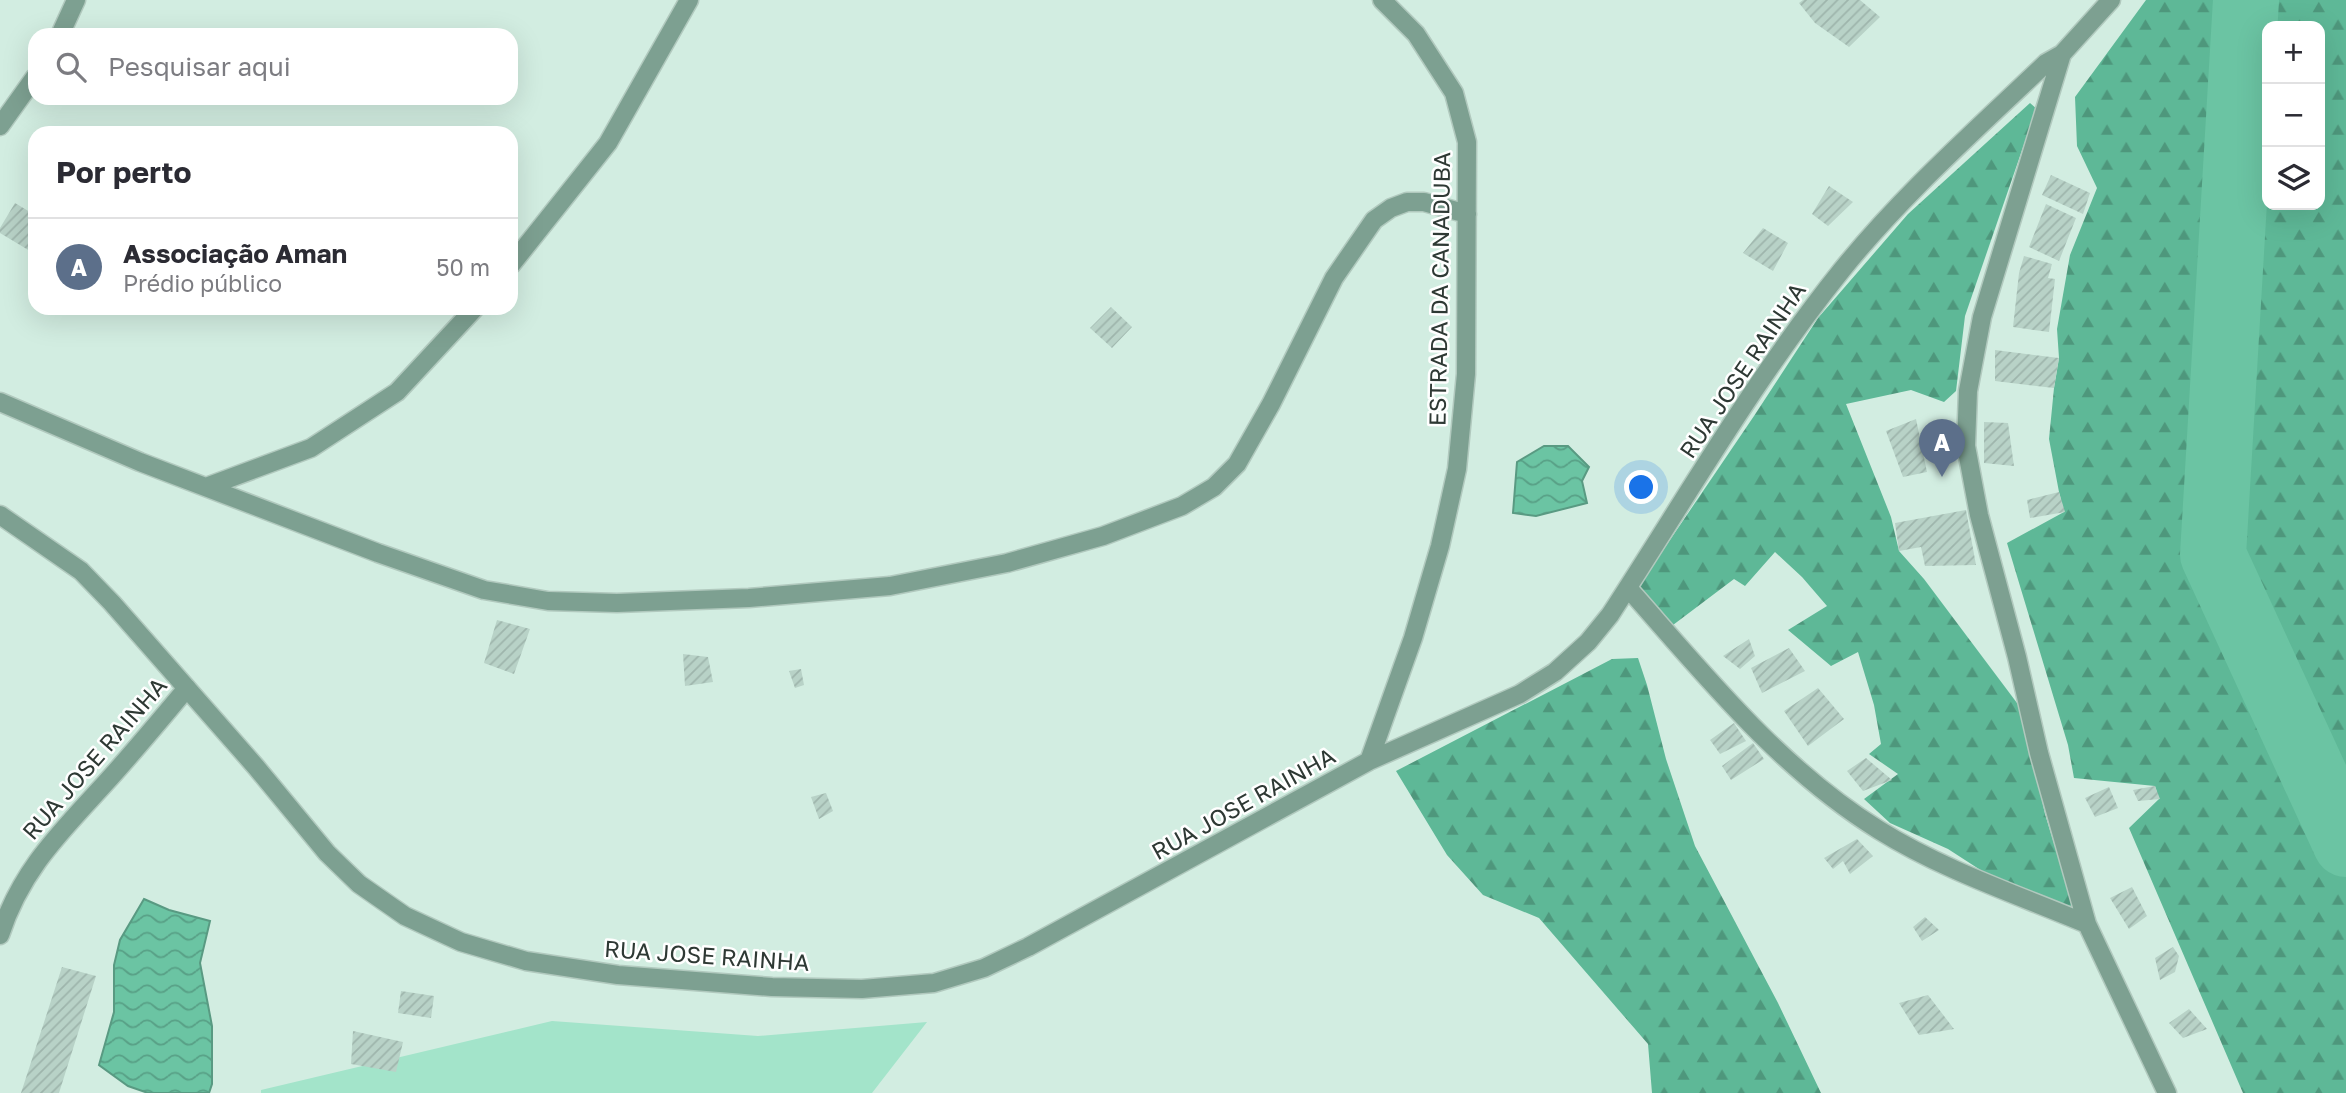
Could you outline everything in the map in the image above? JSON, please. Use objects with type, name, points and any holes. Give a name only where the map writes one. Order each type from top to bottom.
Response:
[{"type":"street","points":[[63,28],[76,0]]},
{"type":"street","points":[[518,256],[608,143],[689,0]]},
{"type":"street","name":"ESTRADA DA CANADUBA","points":[[1369,761],[1417,625],[1440,546],[1457,469],[1466,374],[1467,142],[1454,93],[1416,34],[1382,0]]},
{"type":"street","name":"RUA JOSE RAINHA","points":[[0,515],[81,571],[187,688],[327,853],[359,884],[405,916],[461,942],[526,961],[618,975],[772,987],[862,989],[934,983],[984,968],[1096,911],[1369,761],[1520,694],[1555,672],[1588,642],[1610,615],[1749,399],[1841,271],[1877,228],[1936,168],[2046,63],[2062,54],[2111,0]]},
{"type":"street","points":[[2062,54],[1982,317],[1968,391],[1966,446],[1979,515],[2039,752],[2087,924],[2166,1093]]},
{"type":"street","points":[[0,126],[28,87]]},
{"type":"street","points":[[0,402],[206,487],[378,553],[484,590],[548,601],[617,603],[774,596],[890,586],[1007,563],[1103,536],[1182,506],[1214,487],[1237,464],[1271,404],[1334,278],[1374,220],[1391,208],[1407,202],[1424,202],[1467,214]]},
{"type":"street","points":[[206,487],[311,448],[397,392],[468,315]]},
{"type":"street","points":[[1628,587],[1719,691],[1830,797],[1921,854],[2087,924]]},
{"type":"street","name":"RUA JOSE RAINHA","points":[[0,935],[7,913],[26,876],[56,836],[119,768],[187,688]]},
{"type":"shaded area","points":[[552,1021],[758,1036],[927,1022],[872,1093],[261,1093],[261,1090]]},
{"type":"green space","points":[[2146,0],[2346,0],[2346,1093],[2243,1093],[2129,828],[2159,799],[2155,786],[2074,778],[2068,745],[2007,543],[2064,512],[2049,439],[2059,358],[2057,329],[2070,255],[2097,188],[2077,146],[2075,97]]},
{"type":"green space","points":[[2030,103],[2038,110],[1965,316],[1956,391],[1944,402],[1911,390],[1846,404],[1891,517],[1899,551],[1924,579],[2023,711],[2045,814],[2075,912],[1982,871],[1948,849],[1890,823],[1864,799],[1898,774],[1869,754],[1881,744],[1874,705],[1858,652],[1831,666],[1788,630],[1827,606],[1802,577],[1775,552],[1745,586],[1734,579],[1673,625],[1638,587],[1818,318],[1908,214]]},
{"type":"green space","points":[[1638,658],[1666,759],[1695,846],[1778,1003],[1821,1093],[1652,1093],[1648,1044],[1539,918],[1483,895],[1447,855],[1396,771],[1612,659]]},
{"type":"water","points":[[1544,446],[1568,446],[1589,467],[1582,481],[1587,503],[1536,516],[1513,513],[1517,462]]},
{"type":"water","points":[[144,899],[169,910],[210,921],[200,963],[212,1026],[212,1084],[209,1093],[148,1093],[128,1086],[99,1065],[114,1012],[114,965],[120,940]]},
{"type":"building","points":[[1803,0],[1860,0],[1880,17],[1849,47],[1815,23],[1799,3]]},
{"type":"building","points":[[2051,175],[2090,193],[2083,214],[2042,195]]},
{"type":"building","points":[[1829,186],[1853,202],[1828,226],[1812,214]]},
{"type":"building","points":[[15,203],[28,211],[28,250],[0,233],[0,228]]},
{"type":"building","points":[[2046,204],[2076,218],[2059,261],[2029,247]]},
{"type":"building","points":[[1763,228],[1788,243],[1773,271],[1743,253]]},
{"type":"building","points":[[2024,256],[2052,264],[2048,278],[2055,279],[2049,332],[2013,327],[2019,273]]},
{"type":"building","points":[[1111,307],[1132,327],[1112,348],[1090,328]]},
{"type":"building","points":[[1995,350],[2059,358],[2054,388],[1995,381]]},
{"type":"building","points":[[1916,419],[1927,472],[1903,477],[1886,431]]},
{"type":"building","points":[[1984,422],[2008,423],[2014,466],[1984,463]]},
{"type":"building","points":[[2059,492],[2065,512],[2030,518],[2027,500]]},
{"type":"building","points":[[1966,510],[1976,565],[1925,566],[1921,547],[1899,551],[1895,523]]},
{"type":"building","points":[[497,620],[530,629],[514,674],[484,663]]},
{"type":"building","points":[[1749,639],[1755,656],[1740,669],[1723,656]]},
{"type":"building","points":[[1789,648],[1805,671],[1762,693],[1751,668]]},
{"type":"building","points":[[683,654],[708,657],[713,682],[685,686]]},
{"type":"building","points":[[801,669],[804,685],[795,688],[789,671]]},
{"type":"building","points":[[1818,688],[1844,719],[1808,746],[1784,711]]},
{"type":"building","points":[[1734,723],[1746,741],[1720,754],[1710,740]]},
{"type":"building","points":[[1753,743],[1764,759],[1731,780],[1722,766]]},
{"type":"building","points":[[1866,758],[1892,780],[1863,791],[1847,771]]},
{"type":"building","points":[[2155,786],[2160,799],[2138,801],[2133,790]]},
{"type":"building","points":[[2109,787],[2118,808],[2095,817],[2085,798]]},
{"type":"building","points":[[826,793],[833,811],[819,819],[811,797]]},
{"type":"building","points":[[1857,839],[1873,856],[1850,874],[1843,861],[1833,869],[1824,858]]},
{"type":"building","points":[[2132,887],[2147,916],[2129,929],[2110,898]]},
{"type":"building","points":[[1925,917],[1939,930],[1922,941],[1913,927]]},
{"type":"building","points":[[2173,947],[2179,956],[2175,972],[2160,980],[2155,958]]},
{"type":"building","points":[[62,967],[96,976],[59,1093],[21,1093]]},
{"type":"building","points":[[401,991],[434,996],[431,1018],[398,1013]]},
{"type":"building","points":[[1928,995],[1954,1029],[1919,1035],[1899,1003]]},
{"type":"building","points":[[2189,1009],[2207,1029],[2183,1038],[2169,1023]]},
{"type":"building","points":[[353,1031],[403,1042],[396,1072],[351,1064]]},
{"type":"waterway","points":[[2246,0],[2213,555],[2346,844]]},
{"type":"place","name":"Associação Aman","points":[[1942,477]]}]
